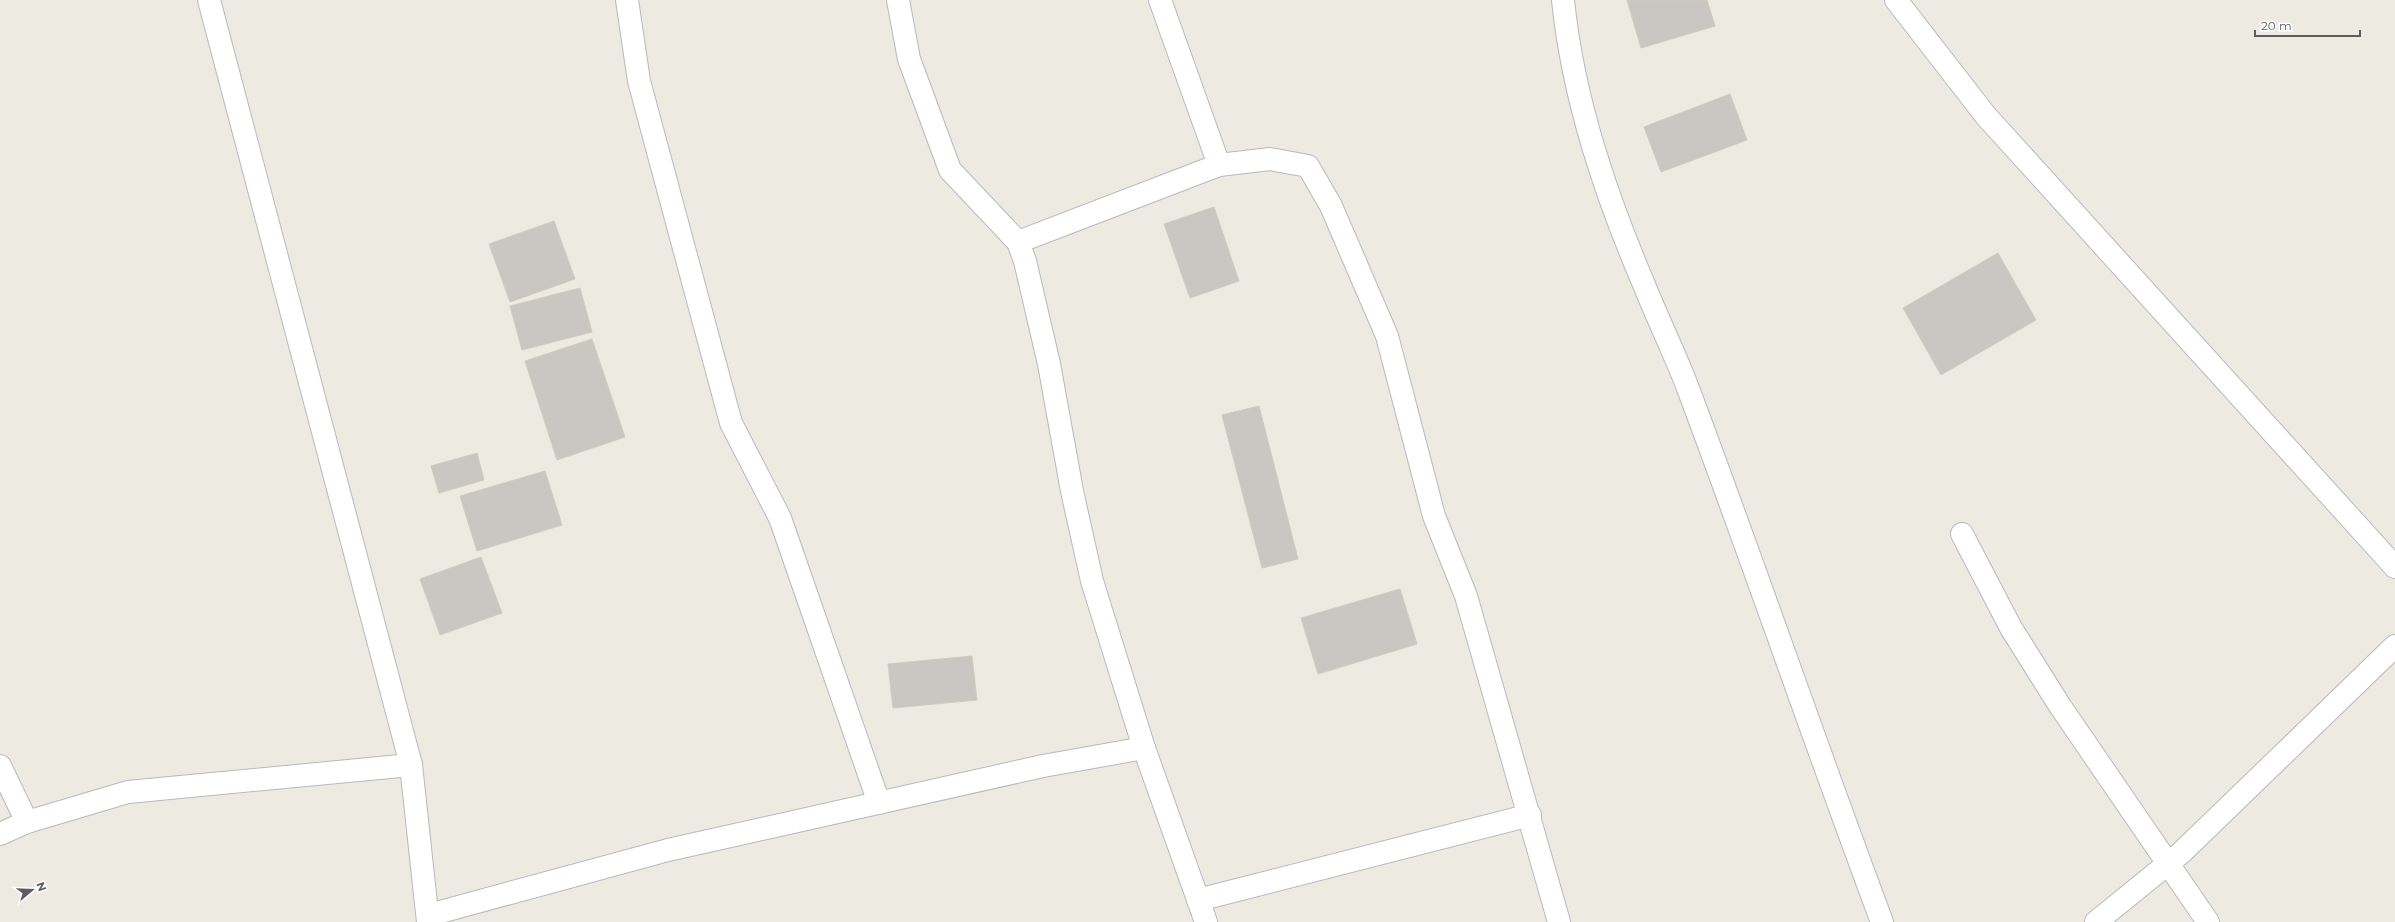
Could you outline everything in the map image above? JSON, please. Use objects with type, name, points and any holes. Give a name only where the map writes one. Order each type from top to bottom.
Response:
[{"type":"street","points":[[208,0],[411,765],[428,918],[668,850],[1043,766],[1144,748]]},
{"type":"street","points":[[627,0],[639,82],[731,423],[780,518],[879,803]]},
{"type":"street","points":[[898,0],[909,59],[950,170],[1018,242],[1025,261],[1049,364],[1072,491],[1092,581],[1127,689],[1144,748],[1206,922]]},
{"type":"street","points":[[1160,0],[1219,165]]},
{"type":"street","points":[[1563,0],[1566,30],[1590,138],[1644,285],[1681,370],[1715,460],[1789,670],[1882,922]]},
{"type":"street","points":[[1896,0],[1986,116],[2395,567]]},
{"type":"street","points":[[1018,242],[1219,165],[1270,159],[1308,166],[1331,206],[1386,336],[1434,516],[1466,596],[1530,815],[1559,922]]},
{"type":"street","points":[[1962,534],[2011,628],[2060,706],[2208,922]]},
{"type":"street","points":[[2096,922],[2167,864],[2395,646]]},
{"type":"street","points":[[0,834],[27,822],[128,792],[411,765]]},
{"type":"street","points":[[0,766],[27,822]]},
{"type":"street","points":[[1198,900],[1530,815]]},
{"type":"building","points":[[1627,0],[1707,0],[1715,26],[1641,48]]},
{"type":"building","points":[[1730,94],[1747,140],[1661,172],[1644,127]]},
{"type":"building","points":[[1214,207],[1239,281],[1190,298],[1164,224]]},
{"type":"building","points":[[554,221],[575,279],[510,302],[489,244]]},
{"type":"building","points":[[1998,253],[2036,320],[1941,375],[1903,308]]},
{"type":"building","points":[[580,288],[592,332],[522,350],[510,306]]},
{"type":"building","points":[[592,339],[625,437],[557,460],[525,361]]},
{"type":"building","points":[[1259,406],[1298,559],[1262,568],[1222,415]]},
{"type":"building","points":[[477,453],[484,480],[439,493],[431,466]]},
{"type":"building","points":[[545,471],[562,525],[477,551],[460,496]]},
{"type":"building","points":[[481,557],[502,613],[440,635],[420,579]]},
{"type":"building","points":[[1400,589],[1417,644],[1318,674],[1301,618]]},
{"type":"building","points":[[972,656],[977,700],[893,708],[888,664]]}]
